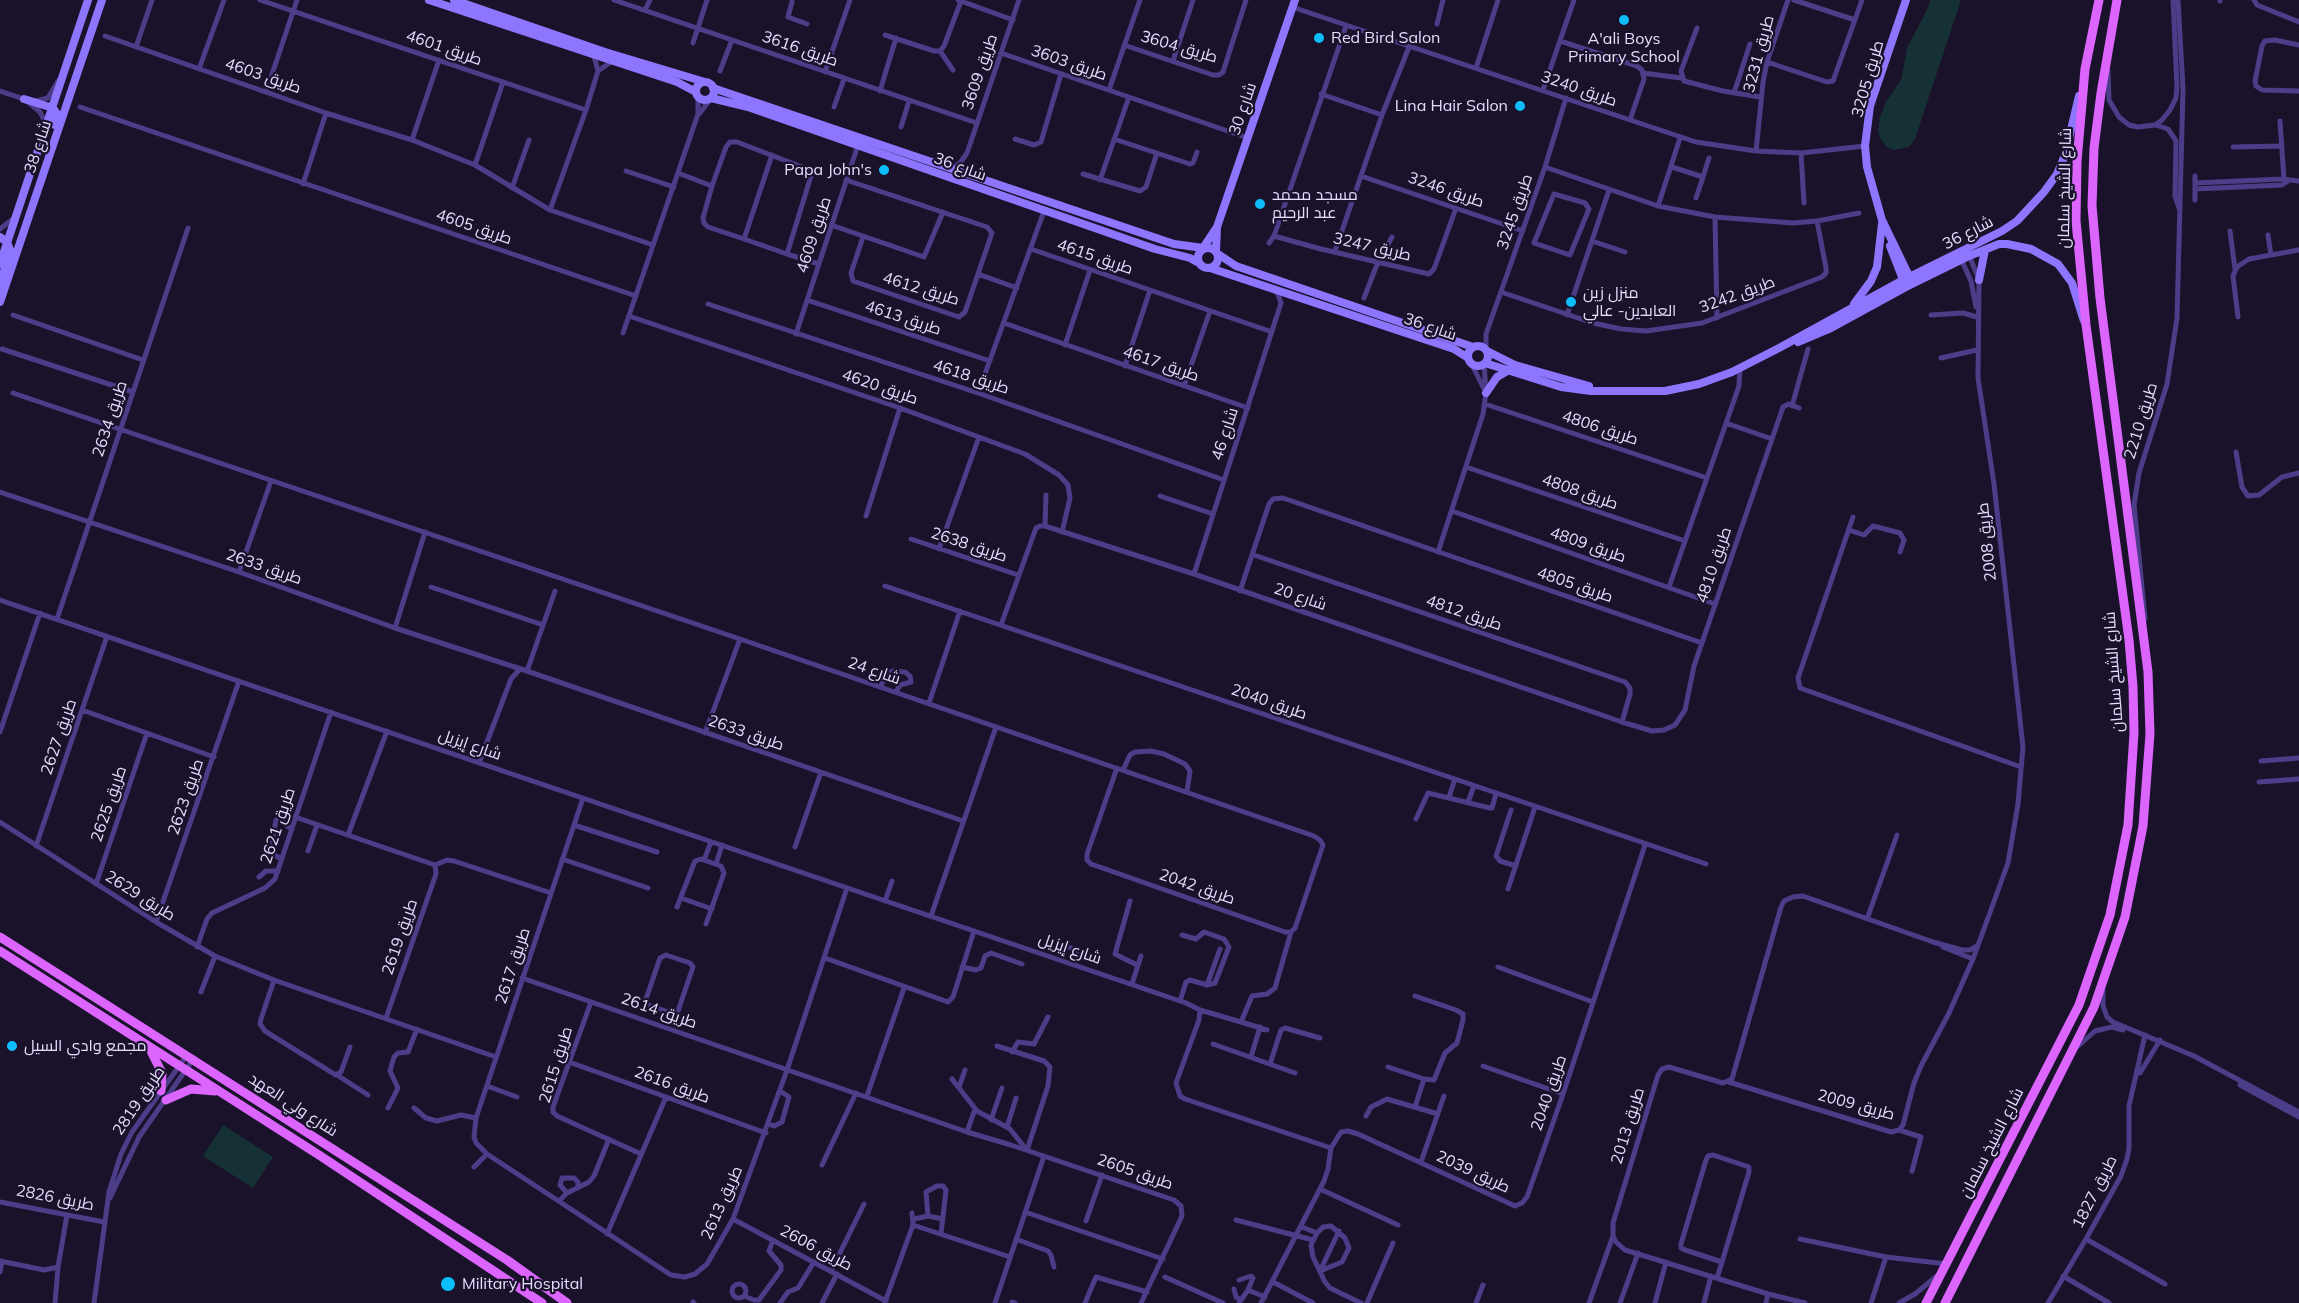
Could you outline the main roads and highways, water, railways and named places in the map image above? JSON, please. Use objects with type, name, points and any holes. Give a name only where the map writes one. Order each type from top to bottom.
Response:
[{"type":"main road","name":"شارع الشيخ سلمان","points":[[1926,1303],[2079,1005],[2110,915],[2128,825],[2134,733],[2129,640],[2086,325],[2076,221],[2077,161],[2085,69],[2099,0]]},
{"type":"main road","name":"شارع الشيخ سلمان","points":[[1945,1303],[2074,1050],[2106,975],[2132,887],[2145,816],[2150,734],[2145,641],[2095,250],[2092,206],[2094,148],[2117,0]]},
{"type":"main road","name":"شارع ولي العهد","points":[[0,937],[187,1062],[270,1108],[507,1260],[567,1303]]},
{"type":"main road","name":"شارع ولي العهد","points":[[0,951],[149,1047],[187,1062],[217,1091],[319,1155],[542,1303]]},
{"type":"main road","points":[[149,1047],[160,1066],[163,1095],[191,1089],[217,1091]]},
{"type":"place","name":"A'ali Boys Primary School","points":[[1624,20]]},
{"type":"place","name":"Red Bird Salon","points":[[1319,38]]},
{"type":"place","name":"Lina Hair Salon","points":[[1520,106]]},
{"type":"place","name":"Papa John's","points":[[884,170]]},
{"type":"place","name":"مسجد محمد عبد الرحيم","points":[[1260,204]]},
{"type":"place","name":"منزل زين العابدين- عالي","points":[[1571,302]]},
{"type":"place","name":"مجمع وادي السيل","points":[[12,1046]]},
{"type":"place","name":"Military Hospital","points":[[448,1284]]}]
